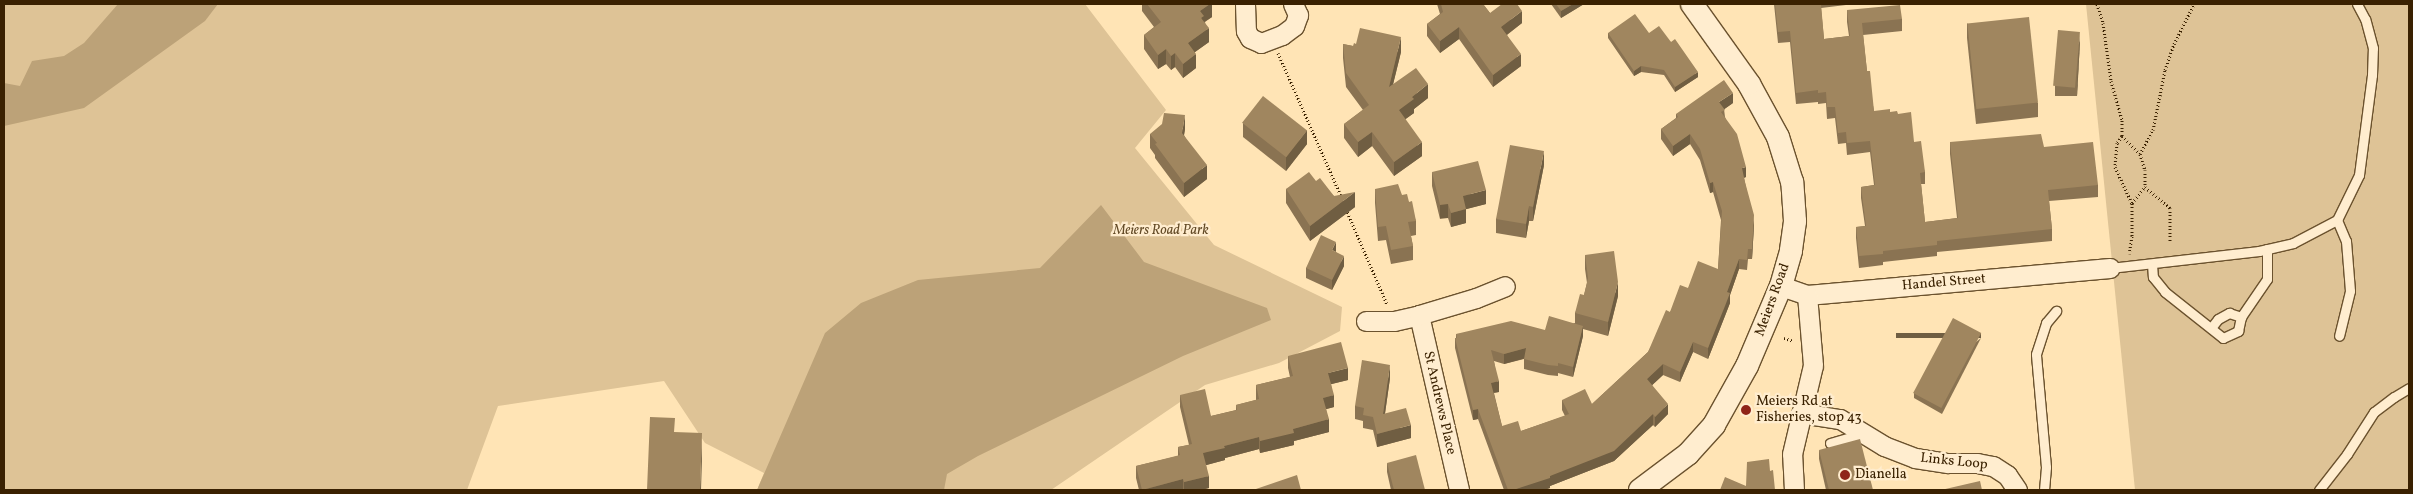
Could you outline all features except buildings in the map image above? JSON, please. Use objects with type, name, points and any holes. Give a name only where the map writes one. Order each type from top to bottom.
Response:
[{"type":"street","points":[[1246,4],[1246,31],[1250,38],[1261,43],[1282,35],[1294,26],[1298,15],[1293,4]]},
{"type":"street","name":"Meiers Road","points":[[1640,490],[1688,454],[1714,425],[1747,366],[1781,286],[1791,250],[1795,221],[1792,182],[1778,137],[1749,84],[1692,4]]},
{"type":"street","name":"Handel Street","points":[[1781,286],[1807,295],[2118,268]]},
{"type":"street","points":[[1366,321],[1394,321],[1419,316],[1476,298],[1504,286]]},
{"type":"street","points":[[1794,490],[1792,454],[1813,365],[1807,295]]},
{"type":"street","name":"St Andrews Place","points":[[1419,316],[1459,490]]},
{"type":"street","name":"Links Loop","points":[[1801,413],[1840,420],[1899,454],[1948,463],[1977,463],[1993,466],[2007,475],[2017,490]]},
{"type":"lane","points":[[2118,268],[2267,249],[2293,243],[2337,220],[2359,175],[2372,75],[2373,48],[2365,19],[2357,4]]},
{"type":"lane","points":[[2337,220],[2346,242],[2350,291],[2338,336]]},
{"type":"lane","points":[[2152,264],[2154,277],[2166,292],[2223,338],[2238,331],[2241,317],[2267,279],[2267,249]]},
{"type":"lane","points":[[2044,490],[2046,467],[2036,354],[2046,323],[2056,311]]},
{"type":"lane","points":[[2211,328],[2218,319],[2229,313],[2241,317]]},
{"type":"lane","points":[[2319,490],[2347,454],[2374,412],[2394,396],[2409,388]]},
{"type":"lane","points":[[1830,443],[1863,434]]},
{"type":"path","points":[[2097,4],[2103,23],[2111,81],[2122,120],[2122,136],[2117,143],[2115,167],[2132,203],[2132,236],[2118,268]]},
{"type":"path","points":[[2140,154],[2153,130],[2163,78],[2174,44],[2194,4]]},
{"type":"path","points":[[1276,48],[1384,296]]},
{"type":"path","points":[[2122,136],[2140,154],[2145,170],[2145,187],[2132,203]]},
{"type":"path","points":[[2145,187],[2170,208],[2170,241]]},
{"type":"green space","name":"Meiers Road Park","points":[[4,4],[1085,4],[1166,110],[1135,148],[1214,245],[1342,307],[1340,331],[1279,363],[1205,385],[1051,490],[757,490],[764,473],[705,443],[664,381],[498,406],[467,490],[4,490]]},
{"type":"green space","points":[[2086,4],[2409,4],[2409,490],[2135,490]]},
{"type":"shaded area","points":[[118,4],[218,4],[205,21],[84,108],[4,126],[4,83],[20,86],[32,61],[64,56],[84,43]]},
{"type":"shaded area","points":[[1101,205],[1144,262],[1267,308],[1271,320],[1183,356],[978,456],[947,474],[944,490],[757,490],[825,333],[861,303],[918,280],[1040,268]]},
{"type":"place","name":"Meiers Rd at Fisheries, stop 43","points":[[1746,410]]},
{"type":"place","name":"Dianella","points":[[1845,475]]}]
